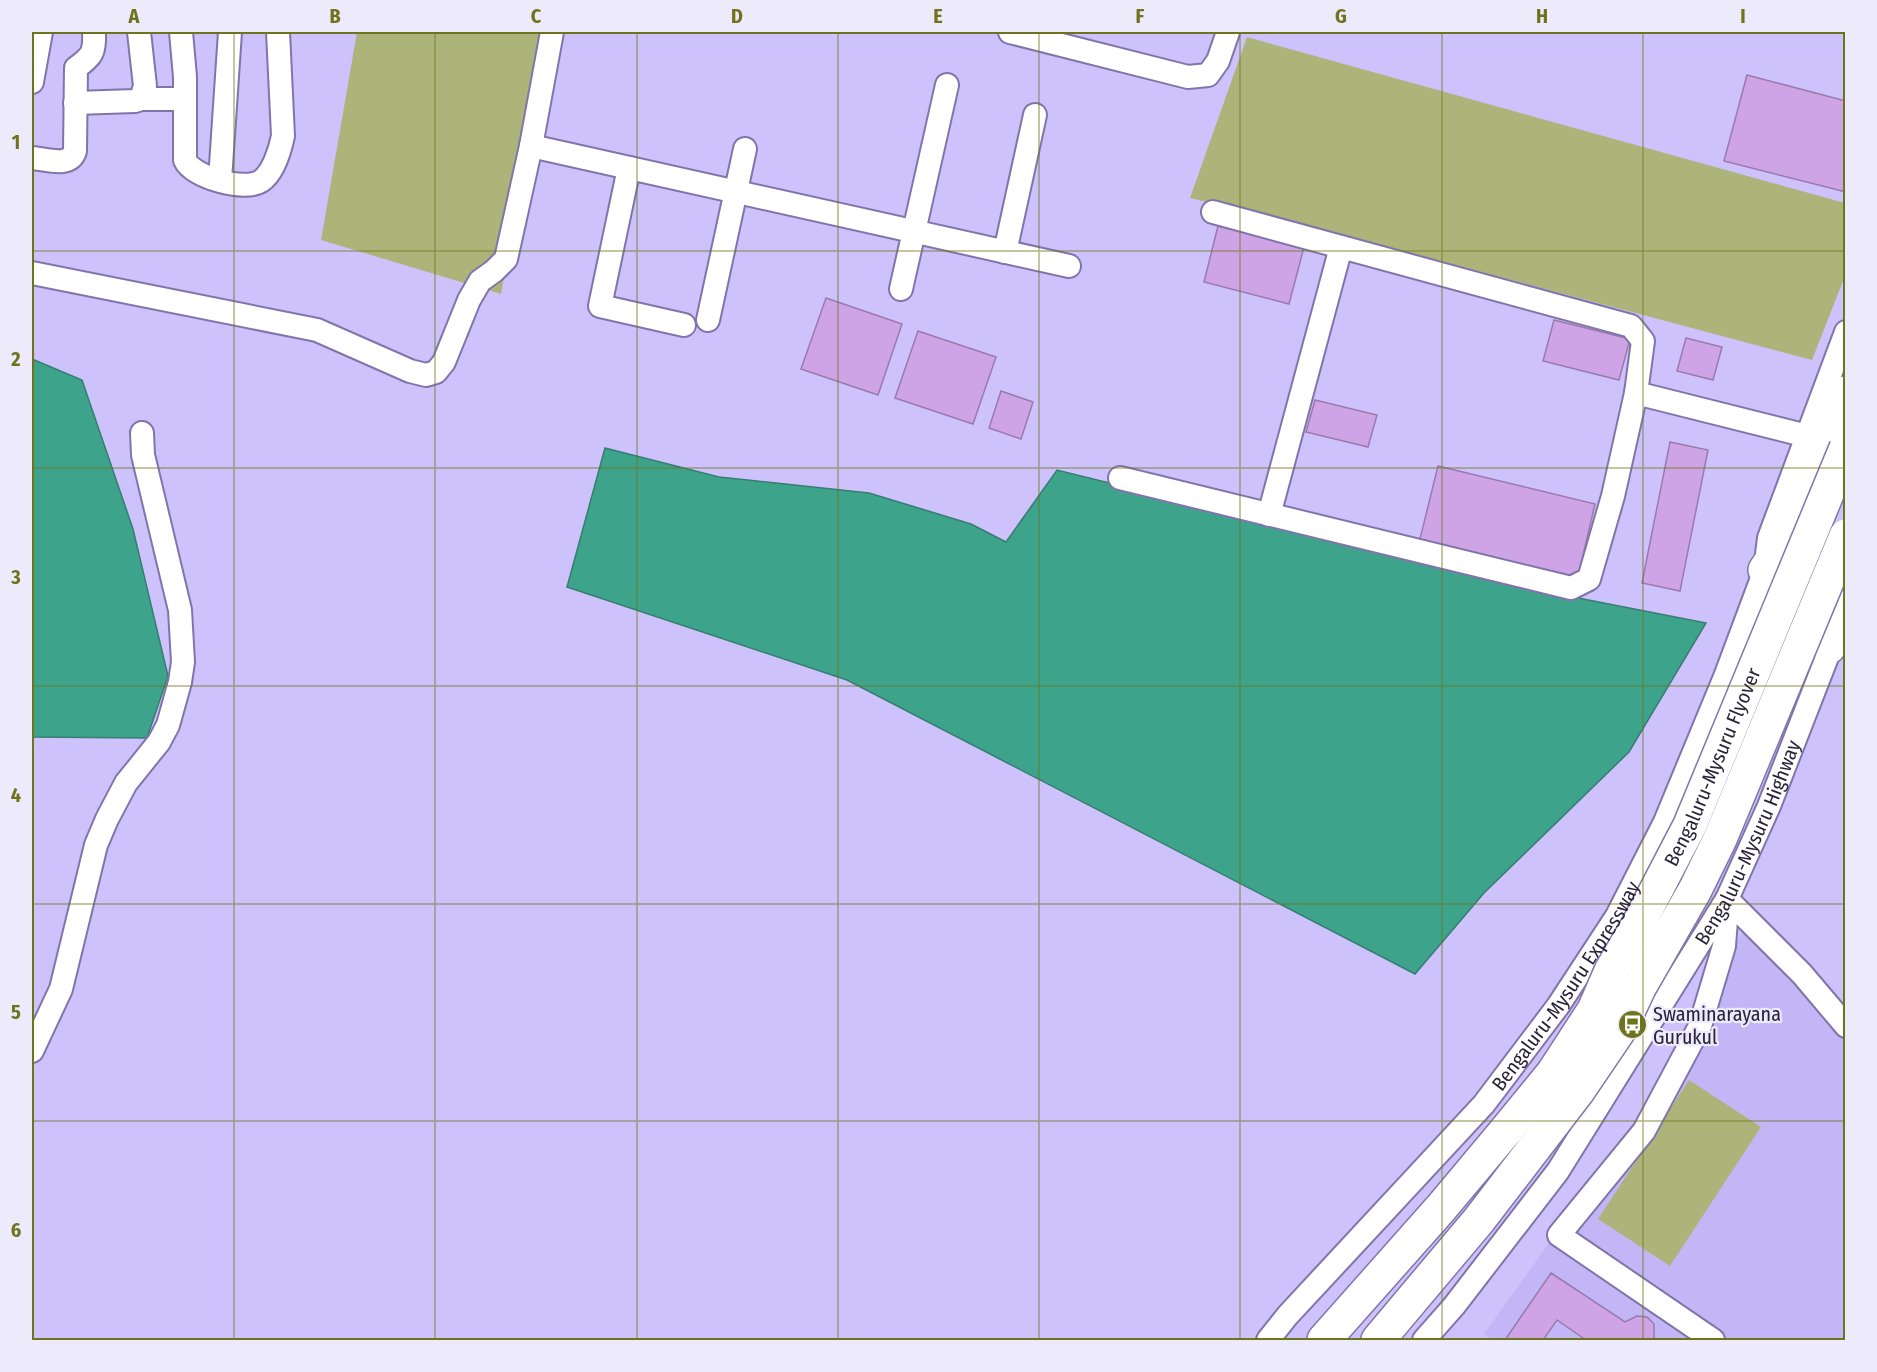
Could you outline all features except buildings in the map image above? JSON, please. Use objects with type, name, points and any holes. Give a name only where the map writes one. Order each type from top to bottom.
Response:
[{"type":"highway","name":"Bengaluru-Mysuru Expressway","points":[[1765,570],[1786,539],[1845,393]]},
{"type":"highway","name":"Bengaluru-Mysuru Flyover","points":[[1324,1341],[1441,1208],[1553,1073],[1594,1010],[1611,970],[1666,875],[1694,815],[1845,448]]},
{"type":"highway","name":"Bengaluru-Mysuru Flyover","points":[[1378,1341],[1479,1220],[1535,1148],[1578,1091],[1620,1029],[1639,988],[1695,890],[1720,839],[1845,536]]},
{"type":"highway","name":"Bengaluru-Mysuru Highway","points":[[1829,647],[1845,584]]},
{"type":"street","points":[[32,82],[41,32]]},
{"type":"street","points":[[32,158],[62,161],[73,157],[76,68],[90,57],[94,46],[94,32]]},
{"type":"street","points":[[139,32],[145,86],[141,99]]},
{"type":"street","points":[[181,32],[185,99],[185,160],[188,167],[196,173],[246,186],[263,180],[269,173],[280,147],[283,126],[278,32]]},
{"type":"street","points":[[220,180],[230,32]]},
{"type":"street","points":[[32,273],[316,330],[410,371],[426,375],[436,372],[444,362],[469,300],[480,281],[506,259],[531,146],[552,32]]},
{"type":"street","points":[[1010,32],[1188,78],[1208,75],[1218,61],[1228,32]]},
{"type":"street","points":[[901,289],[947,85]]},
{"type":"street","points":[[75,103],[185,99]]},
{"type":"street","points":[[1005,252],[1035,114]]},
{"type":"street","points":[[531,146],[1069,266]]},
{"type":"street","points":[[708,320],[745,149]]},
{"type":"street","points":[[629,168],[600,306],[684,325]]},
{"type":"street","points":[[1119,478],[1571,588],[1589,579],[1613,496],[1636,393],[1643,341],[1631,326],[1213,212]]},
{"type":"street","points":[[1269,514],[1341,247]]},
{"type":"street","name":"Bengaluru-Mysuru Expressway","points":[[1268,1341],[1288,1316],[1484,1104],[1558,1006],[1617,916],[1665,822],[1725,678],[1765,570],[1769,538],[1845,332]]},
{"type":"street","points":[[1636,393],[1807,436]]},
{"type":"street","points":[[32,1051],[61,989],[68,968],[96,845],[126,783],[159,742],[168,725],[180,682],[183,662],[180,610],[143,455],[142,433]]},
{"type":"street","points":[[1829,647],[1845,614]]},
{"type":"street","name":"Bengaluru-Mysuru Highway","points":[[1612,1085],[1725,903],[1769,806],[1829,647]]},
{"type":"street","points":[[1725,903],[1802,974],[1845,1026]]},
{"type":"street","points":[[1713,1341],[1559,1235],[1644,1131],[1700,1026],[1725,946],[1725,903]]},
{"type":"street","points":[[1424,1341],[1558,1172],[1612,1085],[1532,1042]]},
{"type":"shaded area","points":[[357,32],[547,32],[501,294],[321,240]]},
{"type":"shaded area","points":[[1247,37],[1845,203],[1845,276],[1812,360],[1331,232],[1190,198]]},
{"type":"shaded area","points":[[32,359],[82,380],[133,529],[168,676],[147,738],[32,737]]},
{"type":"shaded area","points":[[605,448],[719,477],[869,493],[971,524],[1006,542],[1057,470],[1568,596],[1706,623],[1629,752],[1484,893],[1415,974],[847,680],[567,587]]},
{"type":"shaded area","points":[[1747,923],[1845,1040],[1845,1340],[1493,1340],[1484,1334],[1660,1087]]},
{"type":"shaded area","points":[[1689,1080],[1761,1127],[1670,1266],[1598,1219]]},
{"type":"place","name":"Swaminarayana Gurukul","points":[[1632,1025]]}]
